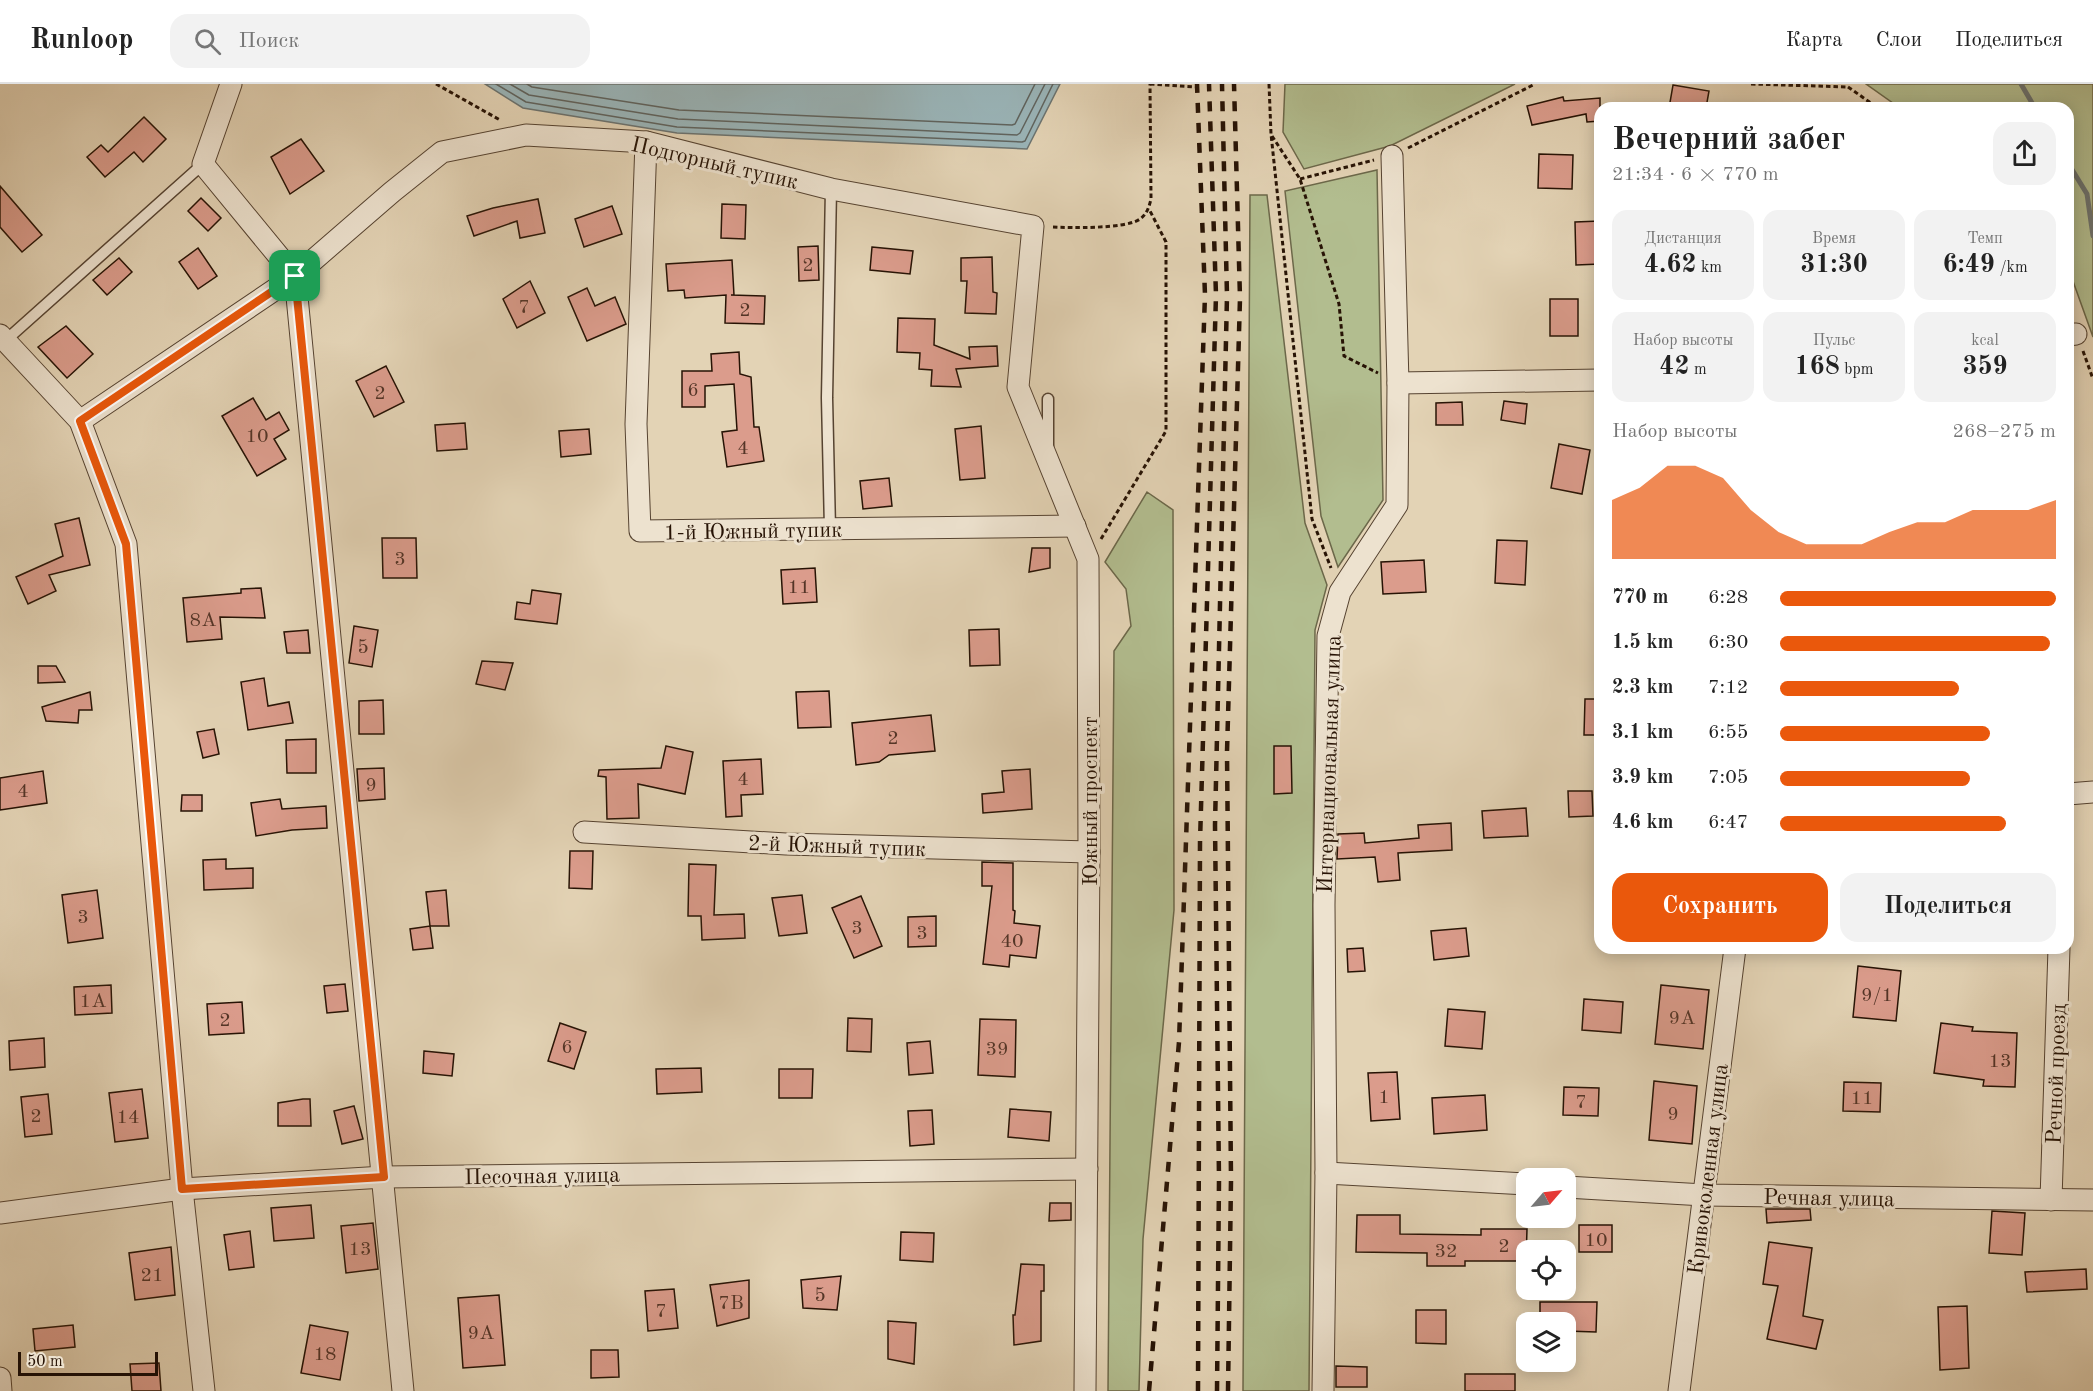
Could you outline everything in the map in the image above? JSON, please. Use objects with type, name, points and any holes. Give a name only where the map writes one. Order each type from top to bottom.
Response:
[{"type":"street","points":[[231,84],[203,164],[295,276],[403,1391]]},
{"type":"street","name":"Подгорный тупик","points":[[80,421],[295,276],[442,152],[526,135],[646,142],[831,189],[1033,226]]},
{"type":"street","name":"1-й Южный тупик","points":[[646,142],[636,424],[640,531],[1075,526]]},
{"type":"street","name":"Интернациональная улица","points":[[1323,1391],[1326,1173],[1324,905],[1328,636],[1340,592],[1397,506],[1398,383],[1392,156]]},
{"type":"street","name":"Южный проспект","points":[[1033,226],[1018,387],[1088,559],[1089,852],[1085,1391]]},
{"type":"street","points":[[2,338],[80,421],[126,544],[182,1189],[204,1391]]},
{"type":"street","points":[[1398,383],[1594,380]]},
{"type":"street","points":[[2074,794],[2093,792]]},
{"type":"street","name":"2-й Южный тупик","points":[[584,832],[786,844],[1089,852]]},
{"type":"street","name":"Кривоколенная улица","points":[[1679,1391],[1734,954]]},
{"type":"street","name":"Речной проезд","points":[[2051,1200],[2059,954]]},
{"type":"street","name":"Песочная улица","points":[[0,1213],[182,1189],[384,1177],[1087,1169]]},
{"type":"street","points":[[1326,1173],[1516,1183]]},
{"type":"street","name":"Речная улица","points":[[1576,1188],[1704,1195],[2093,1200]]},
{"type":"street","points":[[0,1378],[1,1391]]},
{"type":"lane","points":[[2,338],[203,164]]},
{"type":"lane","points":[[830,529],[827,398],[831,189]]},
{"type":"lane","points":[[1048,399],[1048,463]]},
{"type":"path","points":[[436,84],[526,135]]},
{"type":"path","points":[[1033,226],[1096,228],[1139,220],[1149,209],[1151,199],[1151,84],[1197,87]]},
{"type":"path","points":[[1269,84],[1271,134],[1312,519],[1340,592]]},
{"type":"path","points":[[1300,179],[1392,156],[1535,84]]},
{"type":"path","points":[[1750,84],[1849,85],[1870,102]]},
{"type":"path","points":[[1271,134],[1300,179],[1339,304],[1344,356],[1398,383]]},
{"type":"path","points":[[1088,559],[1166,431],[1166,242],[1149,209]]},
{"type":"path","points":[[2074,339],[2093,379]]},
{"type":"green space","points":[[1285,84],[1515,84],[1390,146],[1304,169],[1283,132]]},
{"type":"green space","points":[[1866,84],[2093,84],[2093,337],[2074,284],[2074,102],[1892,102]]},
{"type":"green space","points":[[1377,170],[1383,500],[1338,567],[1321,516],[1285,191]]},
{"type":"green space","points":[[1250,195],[1267,195],[1305,523],[1327,585],[1315,630],[1309,1391],[1243,1391]]},
{"type":"green space","points":[[1147,492],[1173,510],[1174,910],[1143,1239],[1139,1391],[1108,1391],[1114,651],[1131,626],[1126,589],[1105,562]]},
{"type":"water","points":[[485,84],[1060,84],[1027,149],[677,133],[523,108]]},
{"type":"building","points":[[1673,85],[1709,91],[1707,102],[1670,102]]},
{"type":"building","points":[[1563,97],[1564,101],[1600,98],[1600,102],[1594,102],[1594,121],[1587,122],[1586,114],[1532,125],[1527,106]]},
{"type":"building","points":[[144,117],[166,139],[143,162],[134,152],[105,177],[87,157],[101,145],[108,152]]},
{"type":"building","points":[[301,139],[324,171],[290,194],[271,157]]},
{"type":"building","points":[[1539,154],[1573,155],[1572,189],[1538,188]]},
{"type":"building","points":[[0,186],[42,235],[22,252],[0,227]]},
{"type":"building","points":[[201,198],[221,218],[208,231],[188,211]]},
{"type":"building","points":[[538,199],[545,233],[520,238],[517,221],[474,236],[467,216]]},
{"type":"building","points":[[722,204],[746,205],[745,239],[721,238]]},
{"type":"building","points":[[612,206],[622,234],[584,247],[575,219]]},
{"type":"building","points":[[1594,221],[1594,264],[1576,265],[1575,222]]},
{"type":"building","points":[[818,246],[819,280],[799,281],[798,247]]},
{"type":"building","points":[[872,247],[913,251],[910,274],[870,270]]},
{"type":"building","points":[[198,248],[217,276],[198,289],[179,262]]},
{"type":"building","points":[[992,257],[993,292],[997,293],[996,314],[965,313],[967,281],[961,281],[961,258]]},
{"type":"building","points":[[119,258],[132,272],[107,295],[93,280]]},
{"type":"building","points":[[732,260],[734,295],[731,295],[765,296],[764,324],[725,323],[726,295],[685,298],[684,290],[668,291],[666,264]]},
{"type":"building","points":[[530,281],[545,313],[517,328],[503,299]]},
{"type":"building","points":[[587,288],[595,306],[615,297],[626,324],[587,341],[568,297]]},
{"type":"building","points":[[1550,299],[1578,299],[1578,336],[1550,336]]},
{"type":"building","points":[[898,318],[935,319],[934,345],[970,359],[969,347],[997,346],[998,366],[956,369],[961,387],[931,386],[932,370],[919,369],[920,353],[897,352]]},
{"type":"building","points":[[66,326],[93,354],[67,378],[38,347]]},
{"type":"building","points":[[739,352],[740,374],[751,377],[754,427],[759,427],[764,461],[727,467],[722,432],[737,430],[734,384],[705,386],[705,407],[682,407],[682,371],[712,371],[711,354]]},
{"type":"building","points":[[386,366],[404,402],[374,417],[356,381]]},
{"type":"building","points":[[253,398],[266,420],[279,412],[289,430],[274,439],[286,459],[257,476],[222,416]]},
{"type":"building","points":[[1504,401],[1527,404],[1525,424],[1501,420]]},
{"type":"building","points":[[1462,402],[1463,425],[1436,425],[1436,403]]},
{"type":"building","points":[[465,423],[467,449],[437,451],[435,425]]},
{"type":"building","points":[[981,426],[985,478],[960,480],[955,429]]},
{"type":"building","points":[[589,429],[591,454],[561,457],[559,431]]},
{"type":"building","points":[[1559,444],[1590,450],[1582,494],[1551,488]]},
{"type":"building","points":[[889,478],[892,506],[863,509],[860,481]]},
{"type":"building","points":[[79,518],[90,565],[49,575],[56,591],[28,604],[16,577],[63,556],[55,524]]},
{"type":"building","points":[[382,538],[416,538],[417,578],[383,578]]},
{"type":"building","points":[[1497,540],[1527,541],[1525,585],[1495,583]]},
{"type":"building","points":[[1032,548],[1050,548],[1050,568],[1029,572]]},
{"type":"building","points":[[1424,560],[1426,592],[1383,594],[1381,562]]},
{"type":"building","points":[[815,568],[817,602],[783,604],[781,570]]},
{"type":"building","points":[[261,588],[265,618],[220,617],[222,639],[187,642],[183,598],[241,593],[241,589]]},
{"type":"building","points":[[532,590],[561,594],[557,624],[515,619],[517,602],[530,604]]},
{"type":"building","points":[[354,626],[378,630],[372,667],[349,663]]},
{"type":"building","points":[[999,629],[1000,665],[970,666],[969,630]]},
{"type":"building","points":[[308,630],[310,653],[287,653],[284,632]]},
{"type":"building","points":[[482,661],[513,663],[505,690],[476,684]]},
{"type":"building","points":[[38,666],[56,666],[65,682],[38,683]]},
{"type":"building","points":[[264,678],[268,706],[289,702],[293,723],[248,730],[241,682]]},
{"type":"building","points":[[829,691],[831,727],[798,728],[796,692]]},
{"type":"building","points":[[90,692],[92,710],[79,710],[78,723],[46,721],[42,707]]},
{"type":"building","points":[[1585,699],[1594,699],[1594,735],[1584,735]]},
{"type":"building","points":[[383,700],[384,734],[359,734],[359,701]]},
{"type":"building","points":[[931,715],[935,751],[889,755],[879,762],[856,765],[852,723]]},
{"type":"building","points":[[214,729],[219,754],[203,758],[197,732]]},
{"type":"building","points":[[316,739],[316,773],[287,773],[286,740]]},
{"type":"building","points":[[666,746],[693,752],[685,794],[638,784],[639,818],[607,819],[606,777],[598,776],[599,770],[661,768]]},
{"type":"building","points":[[1274,746],[1291,746],[1292,793],[1274,794]]},
{"type":"building","points":[[761,759],[763,794],[741,795],[742,816],[726,817],[723,761]]},
{"type":"building","points":[[384,768],[385,799],[359,801],[357,769]]},
{"type":"building","points":[[1030,769],[1032,809],[983,813],[982,794],[1004,792],[1002,771]]},
{"type":"building","points":[[43,771],[47,803],[0,810],[0,778]]},
{"type":"building","points":[[1568,791],[1592,791],[1593,816],[1569,817]]},
{"type":"building","points":[[182,795],[202,795],[202,811],[181,811]]},
{"type":"building","points":[[280,799],[282,809],[326,806],[327,828],[292,830],[256,836],[251,803]]},
{"type":"building","points":[[1526,808],[1528,836],[1484,838],[1482,811]]},
{"type":"building","points":[[1451,823],[1452,850],[1398,853],[1400,880],[1378,882],[1375,857],[1337,859],[1338,834],[1364,833],[1365,843],[1419,838],[1418,825]]},
{"type":"building","points":[[570,851],[593,851],[592,889],[569,888]]},
{"type":"building","points":[[226,859],[226,869],[253,868],[253,888],[204,890],[203,860]]},
{"type":"building","points":[[982,862],[1013,863],[1014,923],[1040,926],[1036,958],[1010,955],[1009,967],[983,964],[992,886],[982,886]]},
{"type":"building","points":[[689,864],[716,865],[714,915],[744,914],[745,938],[702,940],[701,916],[688,916]]},
{"type":"building","points":[[97,890],[103,938],[68,943],[62,895]]},
{"type":"building","points":[[446,890],[449,926],[430,926],[426,892]]},
{"type":"building","points":[[802,895],[807,933],[779,936],[772,898]]},
{"type":"building","points":[[861,896],[882,946],[854,958],[832,908]]},
{"type":"building","points":[[936,916],[936,946],[908,947],[908,917]]},
{"type":"building","points":[[430,926],[433,948],[413,950],[410,929]]},
{"type":"building","points":[[1466,928],[1469,956],[1434,960],[1431,931]]},
{"type":"building","points":[[1363,948],[1365,971],[1348,972],[1347,949]]},
{"type":"building","points":[[1858,966],[1901,971],[1896,1021],[1853,1017]]},
{"type":"building","points":[[345,984],[348,1011],[327,1013],[324,986]]},
{"type":"building","points":[[111,985],[112,1013],[75,1015],[74,987]]},
{"type":"building","points":[[1661,985],[1709,990],[1703,1049],[1655,1044]]},
{"type":"building","points":[[1584,999],[1623,1002],[1621,1033],[1582,1030]]},
{"type":"building","points":[[242,1002],[244,1033],[209,1035],[207,1004]]},
{"type":"building","points":[[1448,1009],[1485,1012],[1482,1049],[1445,1046]]},
{"type":"building","points":[[848,1018],[872,1019],[871,1052],[847,1051]]},
{"type":"building","points":[[980,1019],[1016,1020],[1015,1077],[978,1075]]},
{"type":"building","points":[[560,1023],[586,1032],[574,1069],[548,1061]]},
{"type":"building","points":[[1941,1023],[1973,1027],[1972,1031],[2017,1033],[2015,1087],[1983,1086],[1984,1080],[1934,1073]]},
{"type":"building","points":[[44,1038],[45,1067],[10,1070],[9,1041]]},
{"type":"building","points":[[930,1041],[933,1073],[909,1075],[907,1043]]},
{"type":"building","points":[[424,1051],[454,1054],[452,1076],[423,1073]]},
{"type":"building","points":[[701,1068],[702,1092],[657,1094],[656,1069]]},
{"type":"building","points":[[779,1069],[813,1069],[812,1098],[779,1098]]},
{"type":"building","points":[[1397,1072],[1400,1119],[1371,1121],[1368,1073]]},
{"type":"building","points":[[1654,1081],[1697,1086],[1692,1144],[1649,1140]]},
{"type":"building","points":[[1844,1082],[1881,1083],[1880,1112],[1843,1111]]},
{"type":"building","points":[[1564,1087],[1599,1088],[1598,1116],[1563,1115]]},
{"type":"building","points":[[142,1089],[148,1138],[115,1142],[109,1093]]},
{"type":"building","points":[[48,1094],[52,1134],[25,1137],[21,1097]]},
{"type":"building","points":[[1485,1095],[1487,1130],[1434,1134],[1432,1098]]},
{"type":"building","points":[[310,1099],[311,1126],[278,1126],[278,1103]]},
{"type":"building","points":[[354,1106],[363,1139],[342,1144],[334,1111]]},
{"type":"building","points":[[1010,1109],[1051,1112],[1049,1141],[1008,1137]]},
{"type":"building","points":[[932,1110],[934,1144],[910,1146],[908,1111]]},
{"type":"building","points":[[1050,1203],[1071,1203],[1071,1220],[1049,1221]]},
{"type":"building","points":[[311,1205],[314,1238],[274,1241],[271,1208]]},
{"type":"building","points":[[1766,1209],[1810,1209],[1811,1220],[1767,1223]]},
{"type":"building","points":[[1992,1211],[2025,1213],[2022,1255],[1989,1253]]},
{"type":"building","points":[[1357,1215],[1400,1215],[1400,1234],[1481,1235],[1481,1229],[1527,1229],[1527,1240],[1516,1240],[1516,1261],[1465,1261],[1465,1266],[1427,1266],[1427,1253],[1356,1252]]},
{"type":"building","points":[[373,1223],[378,1269],[346,1273],[341,1226]]},
{"type":"building","points":[[1579,1225],[1612,1225],[1612,1252],[1579,1252]]},
{"type":"building","points":[[250,1231],[254,1267],[229,1270],[224,1235]]},
{"type":"building","points":[[901,1232],[934,1233],[933,1262],[900,1260]]},
{"type":"building","points":[[1769,1242],[1812,1248],[1803,1316],[1823,1320],[1816,1349],[1767,1339],[1778,1286],[1763,1284]]},
{"type":"building","points":[[171,1247],[175,1295],[135,1300],[129,1253]]},
{"type":"building","points":[[1021,1264],[1044,1265],[1044,1291],[1041,1291],[1041,1341],[1014,1345],[1013,1315],[1015,1315]]},
{"type":"building","points":[[2086,1269],[2087,1289],[2027,1292],[2025,1272]]},
{"type":"building","points":[[841,1276],[837,1310],[803,1308],[801,1280]]},
{"type":"building","points":[[749,1280],[749,1318],[717,1326],[710,1285]]},
{"type":"building","points":[[674,1289],[678,1328],[648,1331],[645,1291]]},
{"type":"building","points":[[499,1295],[505,1365],[463,1368],[458,1298]]},
{"type":"building","points":[[1540,1302],[1597,1302],[1596,1332],[1576,1331],[1576,1312],[1540,1312]]},
{"type":"building","points":[[1967,1306],[1969,1368],[1940,1370],[1938,1307]]},
{"type":"building","points":[[1416,1310],[1446,1310],[1446,1344],[1416,1343]]},
{"type":"building","points":[[888,1321],[916,1323],[914,1364],[888,1359]]},
{"type":"building","points":[[73,1325],[75,1347],[35,1351],[33,1329]]},
{"type":"building","points":[[310,1325],[348,1332],[340,1380],[301,1373]]},
{"type":"building","points":[[591,1350],[618,1350],[619,1377],[591,1378]]},
{"type":"building","points":[[159,1363],[161,1391],[132,1391],[130,1364]]},
{"type":"building","points":[[1336,1366],[1367,1367],[1367,1387],[1336,1387]]},
{"type":"building","points":[[1465,1374],[1515,1374],[1515,1391],[1465,1391]]},
{"type":"waterway","points":[[2021,84],[2032,102]]},
{"type":"waterway","points":[[2074,173],[2087,194],[2093,236]]},
{"type":"railway","points":[[1149,1391],[1179,1042],[1205,295],[1197,84]]},
{"type":"railway","points":[[1198,1391],[1200,842],[1216,295],[1209,84]]},
{"type":"railway","points":[[1217,1391],[1219,1180],[1215,825],[1227,296],[1222,84]]},
{"type":"railway","points":[[1228,1391],[1231,1180],[1227,752],[1240,298],[1234,84]]},
{"type":"route","points":[[295,276],[384,1177],[182,1189],[126,544],[80,421],[295,276]]}]
